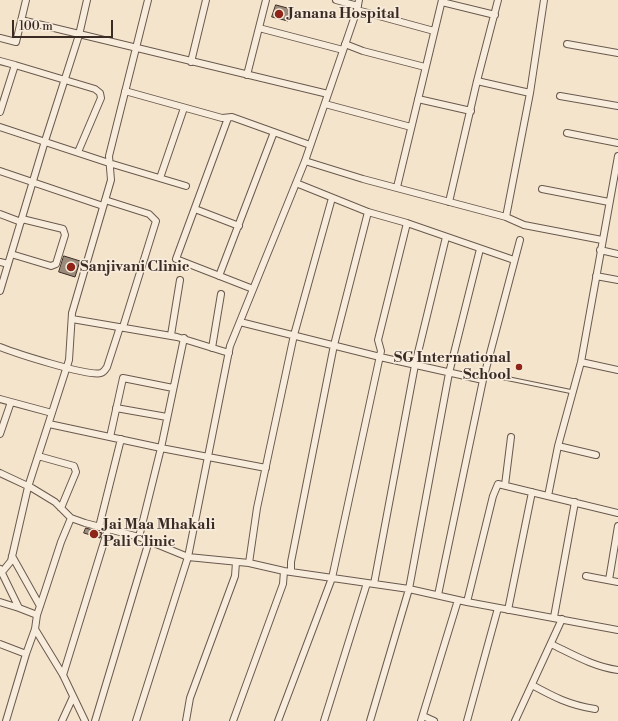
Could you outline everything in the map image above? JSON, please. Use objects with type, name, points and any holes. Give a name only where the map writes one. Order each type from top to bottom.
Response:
[{"type":"street","points":[[0,38],[16,42],[26,0]]},
{"type":"street","points":[[0,291],[45,141],[79,35],[87,0]]},
{"type":"street","points":[[19,608],[1,570],[11,561],[28,487],[67,368],[71,349],[72,313],[111,180],[109,156],[148,0]]},
{"type":"street","points":[[191,62],[206,0]]},
{"type":"street","points":[[247,75],[266,0]]},
{"type":"street","points":[[336,0],[358,5],[434,31]]},
{"type":"street","points":[[449,202],[477,81],[498,0]]},
{"type":"street","points":[[506,217],[530,93],[544,0]]},
{"type":"street","points":[[397,187],[442,1],[495,15]]},
{"type":"street","points":[[136,721],[188,557],[229,353],[253,289],[305,161],[358,5]]},
{"type":"street","points":[[21,20],[136,49],[328,94]]},
{"type":"street","points":[[259,28],[425,67]]},
{"type":"street","points":[[567,44],[618,53]]},
{"type":"street","points":[[0,61],[95,89],[100,93],[101,98],[78,152]]},
{"type":"street","points":[[0,112],[15,65]]},
{"type":"street","points":[[477,81],[530,93]]},
{"type":"street","points":[[125,91],[222,118],[232,118],[310,145]]},
{"type":"street","points":[[560,96],[618,106]]},
{"type":"street","points":[[418,99],[471,111]]},
{"type":"street","points":[[325,104],[411,128]]},
{"type":"street","points":[[160,178],[184,108]]},
{"type":"street","points":[[228,118],[176,259],[253,289]]},
{"type":"street","points":[[0,127],[109,163],[186,186]]},
{"type":"street","points":[[219,276],[274,132]]},
{"type":"street","points":[[567,133],[618,143]]},
{"type":"street","points":[[548,496],[558,446],[581,362],[618,156]]},
{"type":"street","points":[[305,161],[363,179],[506,217],[524,225],[602,240]]},
{"type":"street","points":[[0,171],[103,206]]},
{"type":"street","points":[[296,183],[368,212],[407,223],[514,260]]},
{"type":"street","points":[[542,189],[609,202]]},
{"type":"street","points":[[249,564],[258,508],[294,335],[332,198]]},
{"type":"street","points":[[0,347],[67,368],[96,374],[104,371],[122,327],[156,221],[148,214],[105,200]]},
{"type":"street","points":[[194,209],[239,226]]},
{"type":"street","points":[[291,572],[291,562],[334,345],[368,212]]},
{"type":"street","points":[[0,214],[63,229],[64,235],[57,262],[54,266],[11,254]]},
{"type":"street","points":[[278,721],[332,578],[380,357],[381,351],[378,340],[407,223]]},
{"type":"street","points":[[374,584],[415,365],[446,237]]},
{"type":"street","points":[[438,595],[483,380],[520,240]]},
{"type":"street","points":[[370,721],[409,589],[448,373],[480,249]]},
{"type":"street","points":[[600,250],[618,254]]},
{"type":"street","points":[[0,262],[8,264]]},
{"type":"street","points":[[596,276],[618,280]]},
{"type":"street","points":[[171,335],[180,280]]},
{"type":"street","points":[[212,348],[221,294]]},
{"type":"street","points":[[72,319],[171,335],[229,353]]},
{"type":"street","points":[[240,322],[380,357],[483,380]]},
{"type":"street","points":[[139,537],[161,448],[184,338]]},
{"type":"street","points":[[581,362],[618,370]]},
{"type":"street","points":[[110,437],[123,378],[173,388]]},
{"type":"street","points":[[0,399],[52,413]]},
{"type":"street","points":[[0,434],[11,402]]},
{"type":"street","points":[[116,408],[167,418]]},
{"type":"street","points":[[49,424],[161,448],[266,468]]},
{"type":"street","points":[[505,485],[511,438]]},
{"type":"street","points":[[99,527],[121,439]]},
{"type":"street","points":[[558,446],[596,455]]},
{"type":"street","points":[[38,456],[74,466],[76,472],[61,508]]},
{"type":"street","points":[[0,473],[55,502],[71,518],[139,537],[188,557],[236,562],[284,572],[409,589],[467,602],[618,630]]},
{"type":"street","points":[[467,602],[493,496],[498,484],[618,513]]},
{"type":"street","points":[[508,610],[532,492]]},
{"type":"street","points":[[554,617],[574,502]]},
{"type":"street","points":[[6,721],[35,629],[37,615],[61,542],[71,518]]},
{"type":"street","points":[[608,580],[618,526]]},
{"type":"street","points":[[63,675],[108,529]]},
{"type":"street","points":[[95,721],[149,541]]},
{"type":"street","points":[[12,556],[40,606]]},
{"type":"street","points":[[186,721],[190,698],[234,576],[236,562]]},
{"type":"street","points":[[233,721],[283,584],[284,572]]},
{"type":"street","points":[[586,576],[618,582]]},
{"type":"street","points":[[324,721],[367,583]]},
{"type":"street","points":[[434,721],[422,719],[458,600]]},
{"type":"street","points":[[0,602],[37,615]]},
{"type":"street","points":[[467,721],[498,608]]},
{"type":"street","points":[[516,721],[562,619]]},
{"type":"street","points":[[35,629],[63,675],[85,721]]},
{"type":"street","points":[[0,644],[26,654]]},
{"type":"street","points":[[551,644],[596,664],[618,670]]},
{"type":"street","points":[[532,685],[562,701],[595,709]]},
{"type":"street","points":[[62,721],[73,698]]},
{"type":"lane","points":[[500,377],[573,392]]},
{"type":"building","points":[[276,5],[291,9],[288,21],[272,17]]},
{"type":"building","points":[[64,256],[80,261],[75,277],[59,272]]},
{"type":"building","points":[[86,528],[102,533],[100,538],[84,533]]},
{"type":"place","name":"Janana Hospital","points":[[279,14]]},
{"type":"place","name":"Sanjivani Clinic","points":[[71,267]]},
{"type":"place","name":"SG International School","points":[[519,367]]},
{"type":"place","name":"Jai Maa Mhakali Pali Clinic","points":[[94,534]]}]
